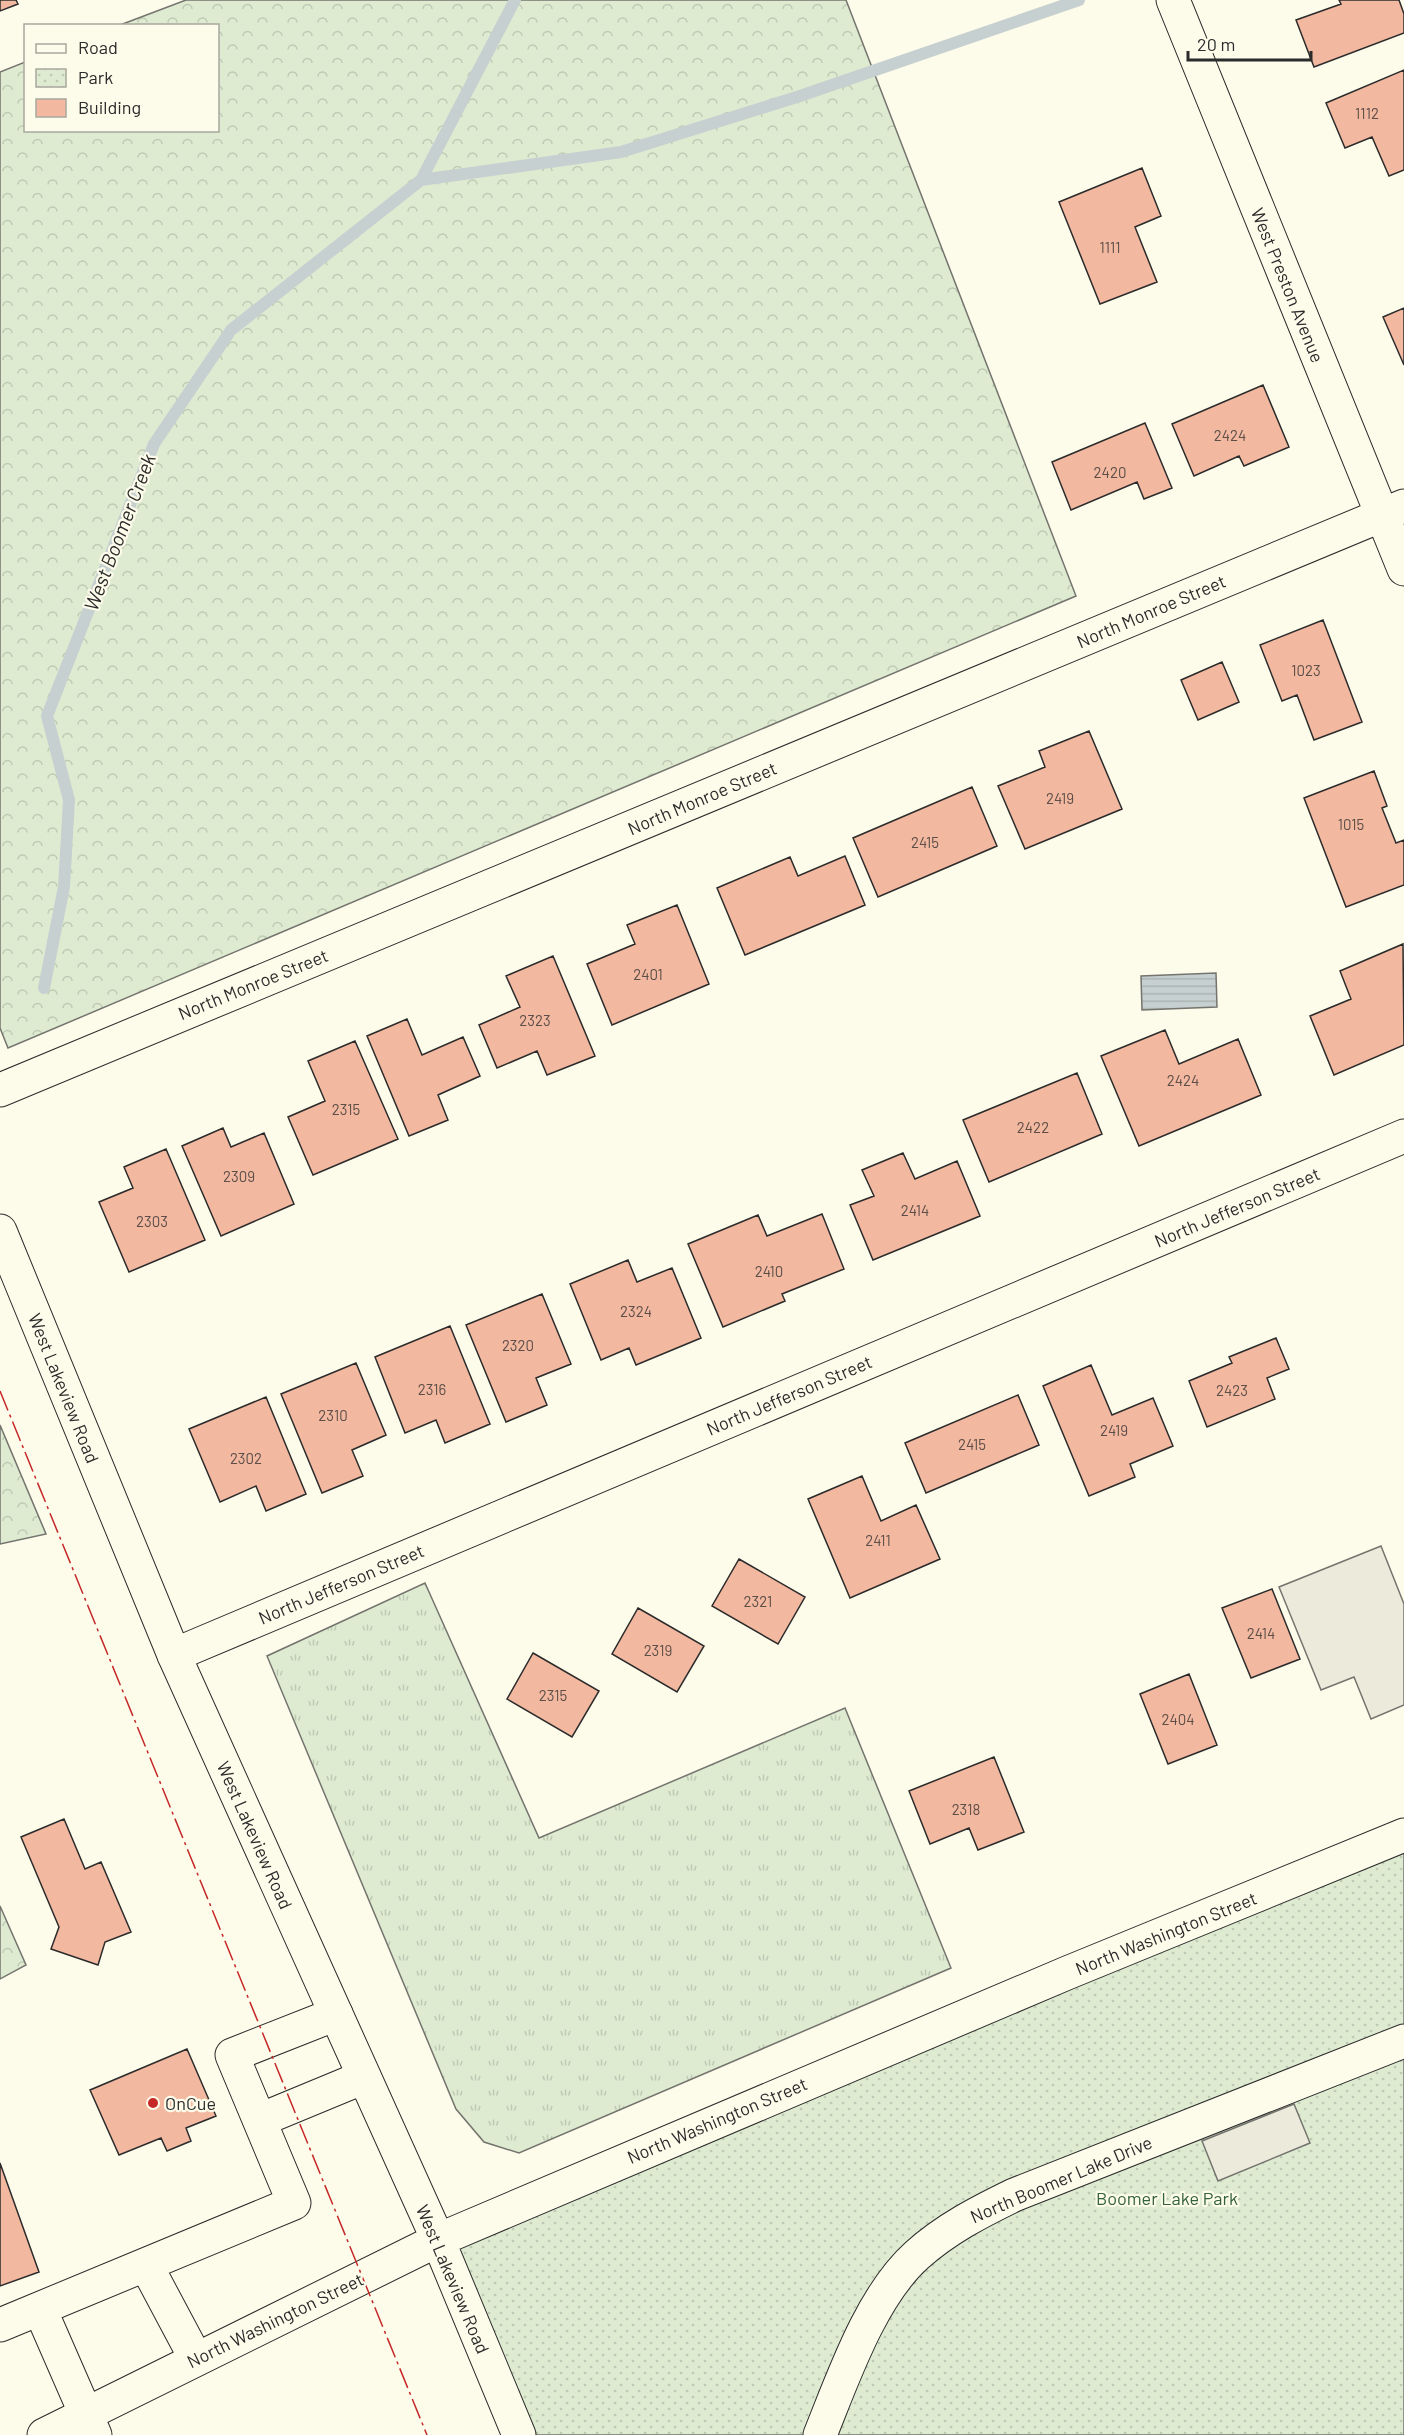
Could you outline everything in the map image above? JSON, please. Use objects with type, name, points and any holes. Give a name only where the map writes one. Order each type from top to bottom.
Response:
[{"type":"street","name":"West Preston Avenue","points":[[1173,0],[1393,510],[1404,569]]},
{"type":"street","name":"North Monroe Street","points":[[0,1090],[1393,510]]},
{"type":"street","name":"North Jefferson Street","points":[[174,1655],[1404,1136]]},
{"type":"street","name":"West Lakeview Road","points":[[0,1231],[174,1655],[438,2240],[519,2435]]},
{"type":"street","name":"North Washington Street","points":[[44,2435],[90,2424],[196,2359],[438,2240],[936,2028],[1404,1835]]},
{"type":"street","points":[[0,2325],[294,2203],[232,2055],[336,2014]]},
{"type":"street","name":"North Boomer Lake Drive","points":[[820,2435],[852,2356],[884,2296],[915,2256],[959,2222],[1014,2195],[1404,2041]]},
{"type":"street","points":[[260,2120],[364,2077]]},
{"type":"street","points":[[146,2265],[196,2359]]},
{"type":"street","points":[[40,2309],[90,2424]]},
{"type":"green space","points":[[186,0],[846,0],[1076,596],[8,1048],[0,1028],[0,72],[24,62],[24,132],[219,132],[219,24],[123,24]]},
{"type":"green space","points":[[0,1425],[46,1534],[0,1544]]},
{"type":"green space","points":[[425,1583],[539,1838],[845,1708],[951,1968],[519,2153],[484,2142],[456,2109],[267,1656]]},
{"type":"green space","name":"Boomer Lake Park","points":[[1404,1843],[1404,2435],[524,2435],[443,2243]]},
{"type":"green space","points":[[0,1906],[26,1965],[0,1979]]},
{"type":"shaded area","points":[[1216,973],[1217,1007],[1142,1010],[1141,976]]},
{"type":"shaded area","points":[[1381,1546],[1404,1604],[1404,1705],[1371,1719],[1354,1677],[1321,1690],[1279,1587]]},
{"type":"shaded area","points":[[1294,2104],[1310,2143],[1218,2181],[1202,2141]]},
{"type":"building","points":[[0,0],[16,0],[18,4],[0,11]]},
{"type":"building","points":[[1339,0],[1399,0],[1404,14],[1404,33],[1314,67],[1296,20],[1341,4]]},
{"type":"building","points":[[1404,70],[1404,170],[1389,176],[1372,137],[1345,148],[1326,103]]},
{"type":"building","points":[[1142,168],[1161,216],[1135,227],[1157,282],[1100,304],[1059,202]]},
{"type":"building","points":[[1404,308],[1404,365],[1383,317]]},
{"type":"building","points":[[1263,385],[1289,447],[1244,466],[1239,456],[1194,476],[1172,424]]},
{"type":"building","points":[[1145,423],[1172,488],[1144,499],[1137,482],[1071,510],[1052,462]]},
{"type":"building","points":[[1323,620],[1362,722],[1314,740],[1297,695],[1282,701],[1260,645]]},
{"type":"building","points":[[1222,662],[1239,702],[1198,720],[1181,680]]},
{"type":"building","points":[[1089,731],[1122,809],[1025,849],[998,786],[1045,767],[1039,751]]},
{"type":"building","points":[[1374,771],[1387,806],[1382,808],[1396,843],[1404,840],[1404,885],[1346,907],[1304,798]]},
{"type":"building","points":[[972,787],[997,846],[878,897],[853,838]]},
{"type":"building","points":[[845,856],[865,905],[745,955],[717,888],[790,857],[798,876]]},
{"type":"building","points":[[677,905],[709,984],[612,1025],[587,964],[635,944],[627,925]]},
{"type":"building","points":[[1403,944],[1404,1045],[1334,1075],[1310,1016],[1351,999],[1340,971]]},
{"type":"building","points":[[553,956],[595,1056],[547,1075],[537,1051],[497,1068],[479,1025],[520,1007],[506,976]]},
{"type":"building","points":[[407,1019],[422,1055],[463,1037],[480,1076],[438,1095],[448,1120],[409,1136],[367,1036]]},
{"type":"building","points":[[1165,1030],[1179,1064],[1238,1039],[1261,1095],[1139,1146],[1101,1056]]},
{"type":"building","points":[[355,1041],[398,1139],[313,1175],[288,1117],[325,1101],[308,1061]]},
{"type":"building","points":[[1077,1073],[1102,1134],[989,1182],[963,1120]]},
{"type":"building","points":[[223,1128],[231,1147],[264,1133],[294,1204],[221,1236],[182,1146]]},
{"type":"building","points":[[166,1149],[205,1240],[129,1272],[99,1202],[133,1188],[124,1167]]},
{"type":"building","points":[[903,1153],[915,1179],[957,1161],[980,1216],[873,1260],[850,1205],[874,1196],[862,1170]]},
{"type":"building","points":[[822,1214],[844,1269],[782,1294],[785,1301],[723,1327],[688,1244],[758,1215],[767,1236]]},
{"type":"building","points":[[628,1260],[637,1282],[672,1268],[701,1338],[636,1365],[629,1348],[601,1360],[570,1284]]},
{"type":"building","points":[[542,1294],[571,1364],[536,1378],[547,1405],[506,1422],[466,1325]]},
{"type":"building","points":[[450,1326],[490,1424],[445,1443],[436,1420],[405,1433],[375,1357]]},
{"type":"building","points":[[1276,1338],[1289,1369],[1267,1378],[1275,1399],[1207,1427],[1189,1381],[1232,1363],[1229,1357]]},
{"type":"building","points":[[356,1363],[386,1435],[352,1450],[363,1476],[322,1493],[281,1394]]},
{"type":"building","points":[[1091,1365],[1112,1415],[1153,1398],[1173,1446],[1130,1464],[1135,1477],[1089,1496],[1043,1386]]},
{"type":"building","points":[[1018,1395],[1039,1445],[926,1493],[905,1443]]},
{"type":"building","points":[[266,1397],[306,1494],[266,1511],[256,1486],[220,1502],[189,1429]]},
{"type":"building","points":[[862,1476],[881,1521],[916,1505],[940,1559],[850,1598],[808,1499]]},
{"type":"building","points":[[739,1559],[805,1597],[778,1644],[712,1606]]},
{"type":"building","points":[[1272,1589],[1300,1659],[1251,1678],[1222,1608]]},
{"type":"building","points":[[638,1608],[704,1646],[677,1692],[612,1654]]},
{"type":"building","points":[[533,1653],[599,1691],[572,1737],[507,1699]]},
{"type":"building","points":[[1189,1674],[1217,1745],[1168,1764],[1140,1694]]},
{"type":"building","points":[[994,1757],[1024,1832],[978,1850],[969,1828],[930,1844],[909,1791]]},
{"type":"building","points":[[64,1819],[85,1869],[101,1862],[131,1932],[105,1942],[98,1965],[51,1949],[59,1927],[21,1837]]},
{"type":"building","name":"OnCue","points":[[187,2049],[216,2116],[186,2128],[191,2141],[167,2151],[161,2138],[119,2155],[90,2090]]},
{"type":"building","points":[[0,2163],[39,2272],[0,2286]]},
{"type":"waterway","name":"West Boomer Creek","points":[[44,988],[64,887],[69,800],[47,716],[154,444],[231,330],[421,180],[515,0]]},
{"type":"waterway","points":[[421,180],[621,152],[800,96],[1079,0]]},
{"type":"power","points":[[0,1391],[427,2435]]},
{"type":"place","name":"OnCue","points":[[153,2103]]}]
